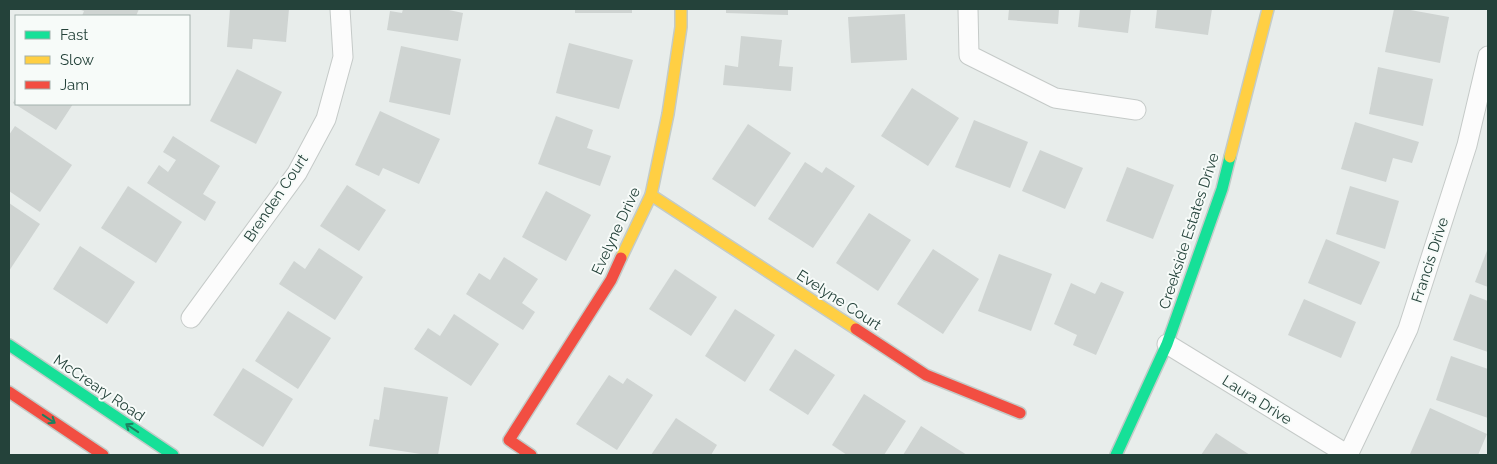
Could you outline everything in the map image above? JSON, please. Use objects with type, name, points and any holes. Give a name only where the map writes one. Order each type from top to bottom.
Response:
[{"type":"street","name":"Brenden Court","points":[[191,318],[296,173],[326,119],[343,58],[340,9]]},
{"type":"street","name":"Evelyne Drive","points":[[531,455],[509,440],[611,280],[651,195],[668,114],[681,27],[681,9]]},
{"type":"street","points":[[968,9],[969,55],[1055,98],[1136,110]]},
{"type":"street","name":"Creekside Estates Drive","points":[[1116,455],[1167,344],[1222,189],[1268,9]]},
{"type":"street","name":"Francis Drive","points":[[1348,455],[1408,329],[1467,145],[1488,56]]},
{"type":"street","name":"Evelyne Court","points":[[651,195],[926,375],[1020,413]]},
{"type":"street","name":"Laura Drive","points":[[1167,344],[1348,455]]},
{"type":"street","name":"McCreary Road","points":[[9,345],[173,455]]},
{"type":"street","points":[[9,392],[103,455]]},
{"type":"building","points":[[78,9],[139,9],[136,15],[82,15],[84,11]]},
{"type":"building","points":[[230,9],[289,9],[286,42],[253,39],[252,49],[227,47]]},
{"type":"building","points":[[403,9],[444,9],[463,13],[458,41],[387,30],[390,11],[402,13]]},
{"type":"building","points":[[575,9],[632,9],[632,13],[575,13]]},
{"type":"building","points":[[726,9],[788,9],[788,15],[726,13]]},
{"type":"building","points":[[1009,9],[1059,9],[1058,24],[1008,20]]},
{"type":"building","points":[[1080,9],[1131,9],[1128,33],[1078,27]]},
{"type":"building","points":[[1157,9],[1212,9],[1208,35],[1155,28]]},
{"type":"building","points":[[1394,9],[1405,9],[1449,17],[1440,63],[1385,52]]},
{"type":"building","points":[[905,14],[907,60],[851,63],[848,17]]},
{"type":"building","points":[[741,36],[782,40],[779,66],[793,67],[791,91],[723,85],[725,65],[738,67]]},
{"type":"building","points":[[569,43],[633,60],[619,109],[556,93]]},
{"type":"building","points":[[401,46],[461,59],[450,115],[389,102]]},
{"type":"building","points":[[1378,67],[1433,79],[1423,126],[1369,114]]},
{"type":"building","points":[[237,69],[282,92],[256,144],[210,121]]},
{"type":"building","points":[[912,88],[959,118],[928,166],[881,136]]},
{"type":"building","points":[[16,105],[72,105],[56,130]]},
{"type":"building","points":[[380,111],[440,139],[419,184],[383,168],[379,176],[355,165]]},
{"type":"building","points":[[556,116],[593,130],[587,148],[611,156],[600,186],[538,164]]},
{"type":"building","points":[[974,120],[1028,142],[1010,188],[955,167]]},
{"type":"building","points":[[1355,122],[1419,142],[1412,163],[1393,158],[1386,182],[1341,169]]},
{"type":"building","points":[[748,124],[791,153],[755,207],[712,179]]},
{"type":"building","points":[[15,126],[72,165],[40,212],[9,191],[9,135]]},
{"type":"building","points":[[173,136],[220,166],[203,194],[216,202],[205,221],[147,183],[159,165],[168,172],[176,160],[163,152]]},
{"type":"building","points":[[1040,150],[1083,168],[1065,209],[1022,191]]},
{"type":"building","points":[[805,162],[822,173],[826,167],[855,186],[813,248],[768,219]]},
{"type":"building","points":[[1127,167],[1174,185],[1153,239],[1106,221]]},
{"type":"building","points":[[347,185],[386,210],[359,251],[320,226]]},
{"type":"building","points":[[128,186],[182,222],[156,263],[101,228]]},
{"type":"building","points":[[1350,186],[1399,201],[1385,249],[1336,234]]},
{"type":"building","points":[[546,191],[591,215],[566,261],[522,237]]},
{"type":"building","points":[[9,203],[40,224],[9,271]]},
{"type":"building","points":[[869,213],[911,240],[878,291],[836,263]]},
{"type":"building","points":[[1326,239],[1380,262],[1361,305],[1308,283]]},
{"type":"building","points":[[80,246],[135,282],[107,324],[53,289]]},
{"type":"building","points":[[319,248],[363,277],[335,320],[279,284],[294,261],[305,269]]},
{"type":"building","points":[[1488,248],[1488,287],[1475,282]]},
{"type":"building","points":[[933,249],[979,279],[943,334],[897,304]]},
{"type":"building","points":[[999,254],[1052,274],[1031,331],[978,311]]},
{"type":"building","points":[[504,257],[538,279],[522,303],[535,312],[523,330],[466,294],[479,273],[490,280]]},
{"type":"building","points":[[675,269],[717,297],[691,336],[649,309]]},
{"type":"building","points":[[1101,282],[1124,292],[1096,355],[1073,345],[1077,335],[1054,324],[1071,283],[1095,294]]},
{"type":"building","points":[[1470,294],[1488,301],[1488,352],[1453,340]]},
{"type":"building","points":[[1304,299],[1356,322],[1341,358],[1288,335]]},
{"type":"building","points":[[735,309],[775,335],[745,382],[705,356]]},
{"type":"building","points":[[288,311],[331,338],[298,389],[255,361]]},
{"type":"building","points":[[454,314],[499,344],[471,386],[414,349],[428,328],[440,336]]},
{"type":"building","points":[[795,349],[835,375],[808,415],[769,390]]},
{"type":"building","points":[[1451,356],[1488,369],[1488,418],[1436,400]]},
{"type":"building","points":[[243,368],[293,399],[263,447],[213,415]]},
{"type":"building","points":[[609,375],[623,384],[627,378],[653,395],[617,450],[576,424]]},
{"type":"building","points":[[384,387],[448,397],[438,455],[369,446],[374,419],[379,420]]},
{"type":"building","points":[[864,394],[906,421],[884,455],[847,455],[832,445]]},
{"type":"building","points":[[1430,408],[1487,434],[1478,455],[1410,454]]},
{"type":"building","points":[[676,418],[717,445],[711,455],[651,455]]},
{"type":"building","points":[[921,426],[967,455],[903,455]]},
{"type":"building","points":[[1216,433],[1250,455],[1201,455]]},
{"type":"traffic: fast","points":[[1116,455],[1167,344],[1222,189],[1230,157]]},
{"type":"traffic: fast","points":[[9,345],[173,455]]},
{"type":"traffic: slow","points":[[621,258],[651,195],[668,114],[681,27],[681,9]]},
{"type":"traffic: slow","points":[[1230,157],[1268,9]]},
{"type":"traffic: slow","points":[[651,195],[856,329]]},
{"type":"traffic: jam","points":[[531,455],[509,440],[611,280],[621,258]]},
{"type":"traffic: jam","points":[[856,329],[926,375],[1020,413]]},
{"type":"traffic: jam","points":[[9,392],[103,455]]}]
